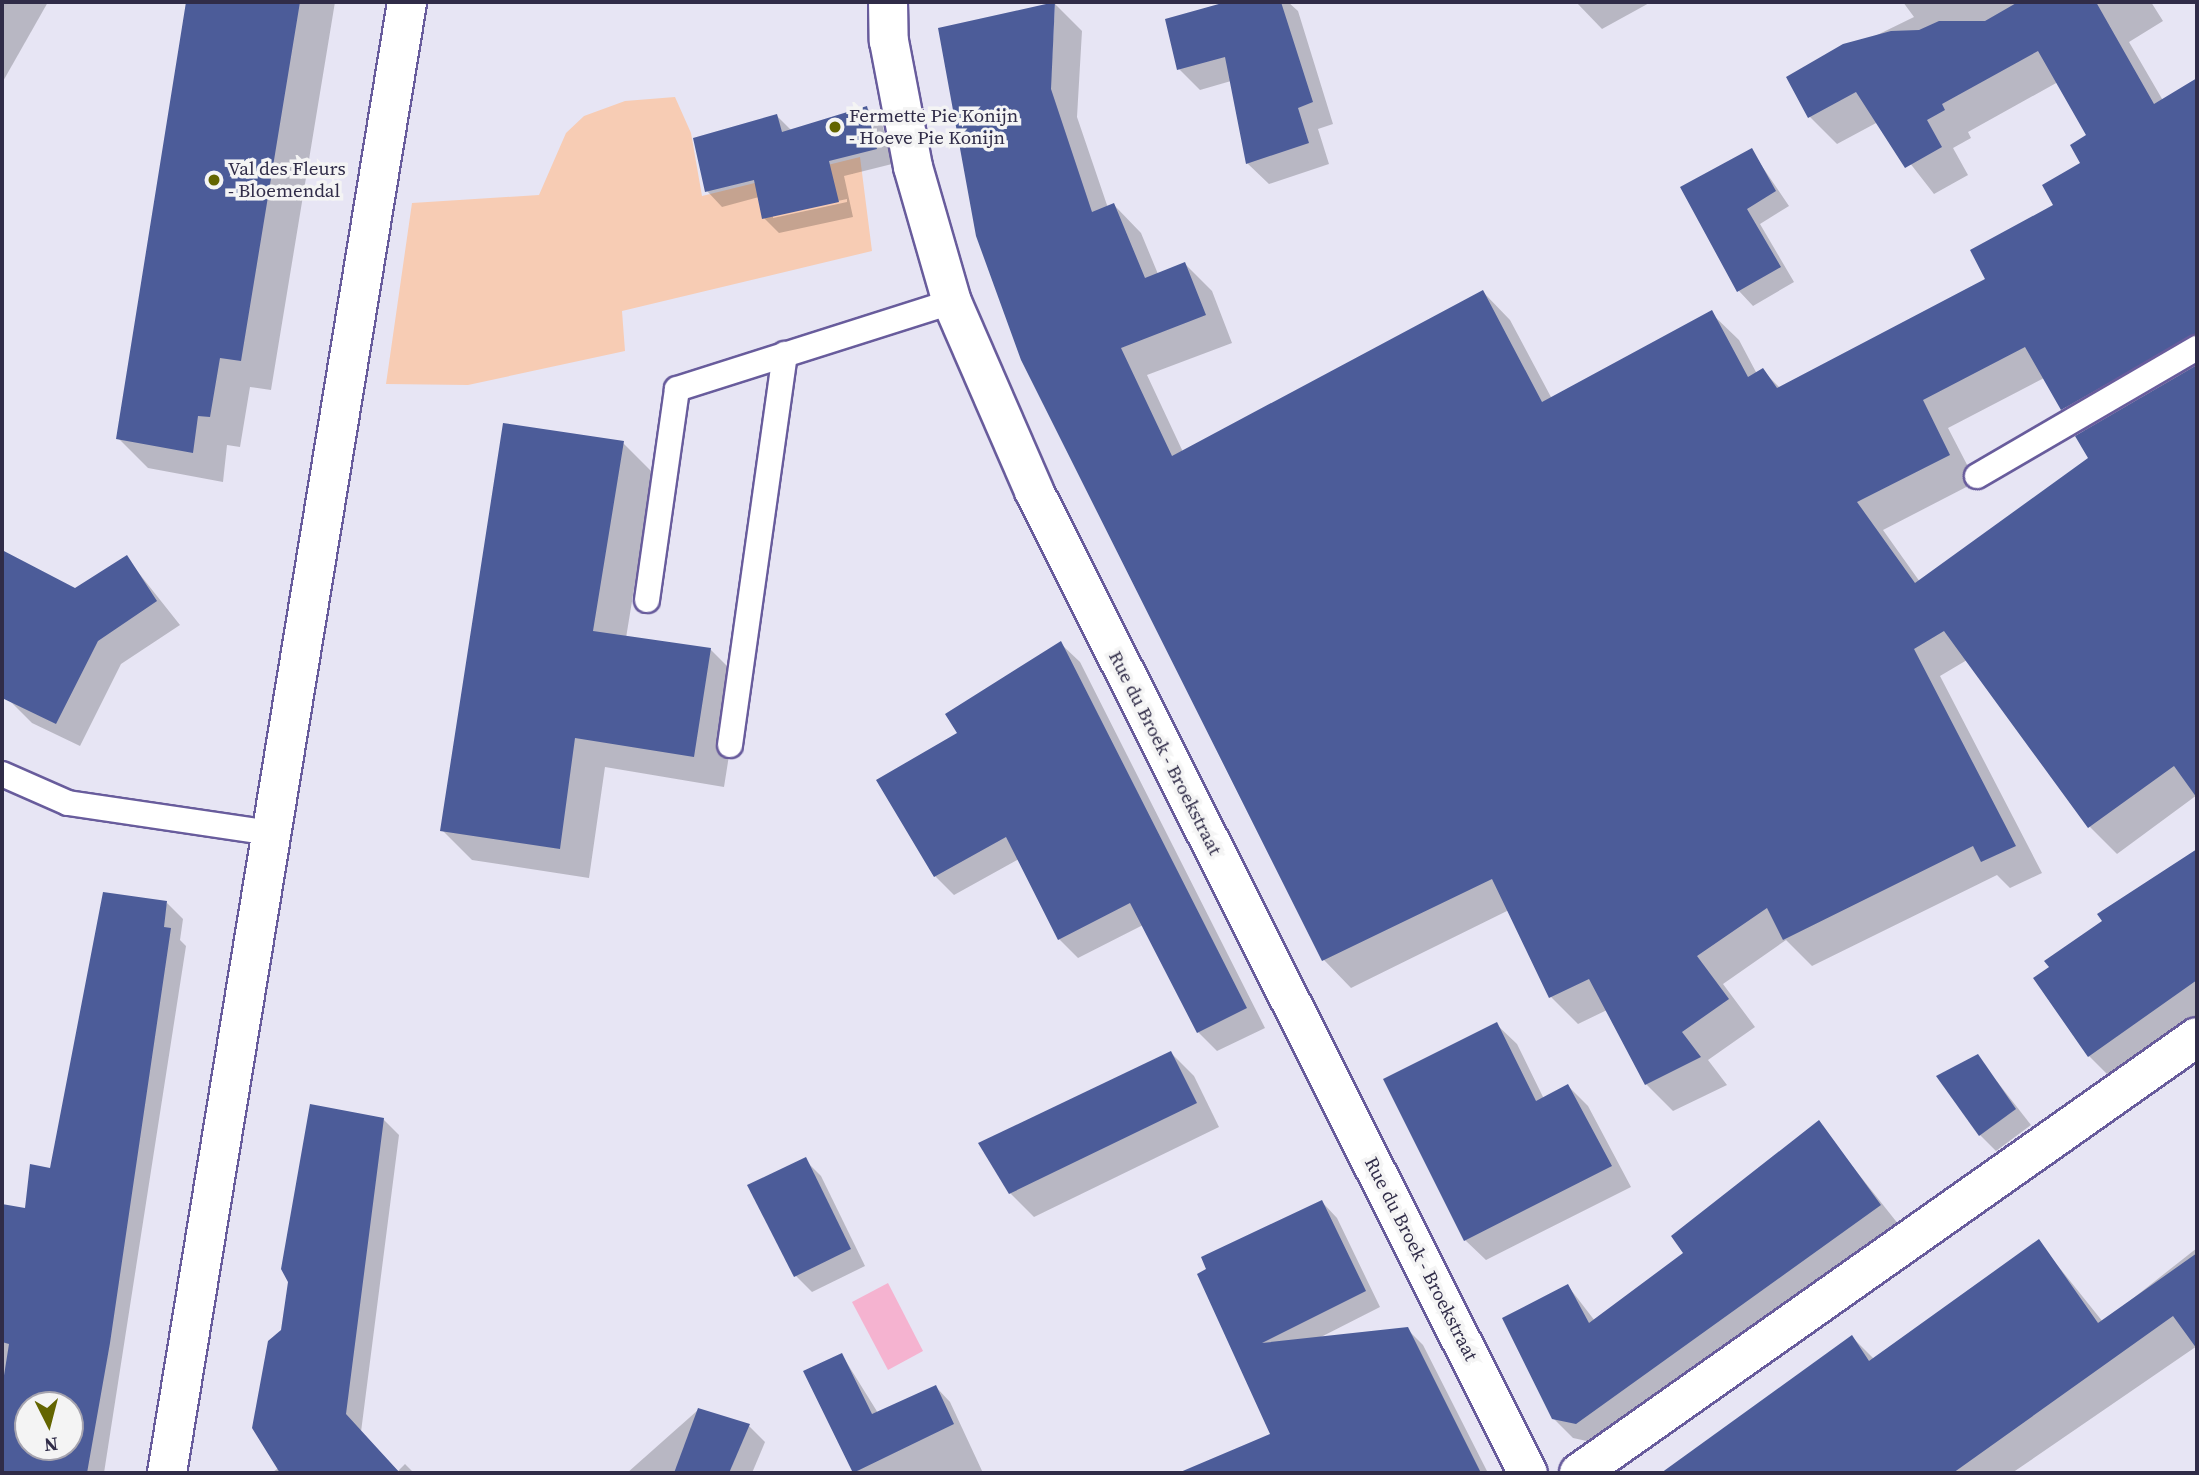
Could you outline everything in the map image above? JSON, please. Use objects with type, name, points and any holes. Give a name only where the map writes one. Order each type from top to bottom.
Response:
[{"type":"street","points":[[167,1473],[407,2]]},
{"type":"street","name":"Rue du Broek - Broekstraat","points":[[888,2],[913,167],[952,302],[1034,491],[1528,1473]]},
{"type":"street","points":[[1578,1473],[2197,1037]]},
{"type":"lane","points":[[647,600],[677,389],[952,302]]},
{"type":"lane","points":[[1978,476],[2197,348]]},
{"type":"lane","points":[[730,745],[785,355]]},
{"type":"lane","points":[[2,774],[68,803],[272,834]]},
{"type":"shaded area","points":[[675,97],[691,133],[702,196],[860,157],[872,251],[622,311],[625,351],[468,385],[386,384],[412,203],[539,195],[566,133],[584,116],[625,101]]},
{"type":"shaded area","points":[[888,1283],[923,1351],[888,1370],[852,1302]]},
{"type":"building","name":"Val des Fleurs - Bloemendal","points":[[186,2],[300,2],[241,361],[220,358],[210,417],[198,416],[193,453],[116,439]]},
{"type":"building","points":[[1055,2],[1051,89],[1092,212],[1114,203],[1145,278],[1185,262],[1206,315],[1121,348],[1172,456],[1483,290],[1542,402],[1712,310],[1748,377],[1763,368],[1777,388],[1985,279],[1970,250],[2053,205],[2042,185],[2080,163],[2070,145],[2086,135],[2038,51],[1942,104],[1945,110],[1927,120],[1942,147],[1905,168],[1856,92],[1808,118],[1786,77],[1843,44],[1891,31],[1919,30],[1939,21],[1985,21],[2018,2],[2096,2],[2154,104],[2197,78],[2197,333],[2061,410],[2025,347],[1923,400],[1950,455],[1857,502],[1915,583],[2088,458],[2075,436],[2197,365],[2197,798],[2174,766],[2088,828],[1944,631],[1914,649],[2016,846],[1981,862],[1973,846],[1783,940],[1767,908],[1697,956],[1729,999],[1682,1032],[1701,1057],[1645,1085],[1589,979],[1549,998],[1492,879],[1322,961],[1021,360],[976,236],[938,28]]},
{"type":"building","points":[[1226,2],[1281,2],[1313,102],[1298,108],[1309,143],[1246,164],[1225,57],[1177,70],[1165,19]]},
{"type":"building","points":[[867,106],[877,149],[829,161],[839,202],[762,219],[754,180],[705,192],[693,138],[777,114],[782,132]]},
{"type":"building","points":[[1752,148],[1776,191],[1747,209],[1781,267],[1737,292],[1680,187]]},
{"type":"building","points":[[503,423],[624,441],[593,631],[711,648],[694,757],[575,738],[560,849],[440,831]]},
{"type":"building","points":[[2,550],[75,588],[127,555],[157,601],[98,641],[56,724],[2,698]]},
{"type":"building","points":[[1061,641],[1247,1008],[1197,1033],[1130,903],[1058,940],[1006,837],[934,877],[876,780],[957,733],[945,714]]},
{"type":"building","points":[[2197,849],[2197,980],[2088,1057],[2033,978],[2049,967],[2044,961],[2102,921],[2097,914]]},
{"type":"building","points":[[103,892],[167,901],[164,927],[171,928],[110,1343],[87,1473],[2,1473],[2,1388],[9,1344],[2,1342],[2,1204],[25,1208],[30,1164],[50,1168]]},
{"type":"building","points":[[1497,1022],[1536,1101],[1568,1084],[1612,1166],[1464,1241],[1383,1079]]},
{"type":"building","points":[[1171,1051],[1197,1103],[1009,1194],[978,1143]]},
{"type":"building","points":[[1978,1054],[2016,1109],[1979,1136],[1936,1076]]},
{"type":"building","points":[[310,1104],[384,1118],[346,1414],[400,1473],[280,1473],[252,1428],[268,1341],[281,1330],[288,1282],[281,1269]]},
{"type":"building","points":[[1819,1120],[1881,1205],[1576,1424],[1552,1419],[1502,1318],[1568,1284],[1589,1323],[1683,1253],[1671,1236]]},
{"type":"building","points":[[806,1157],[851,1249],[794,1277],[747,1185]]},
{"type":"building","points":[[1322,1200],[1366,1291],[1262,1343],[1408,1327],[1481,1473],[1178,1473],[1270,1434],[1197,1274],[1206,1269],[1201,1257]]},
{"type":"building","points":[[2039,1239],[2098,1323],[2197,1253],[2197,1349],[2173,1316],[1953,1473],[1661,1473],[1852,1335],[1869,1361]]},
{"type":"building","points":[[842,1353],[872,1414],[936,1385],[954,1424],[853,1473],[803,1371]]},
{"type":"building","points":[[698,1408],[750,1424],[729,1473],[674,1473]]},
{"type":"place","name":"Fermette Pie Konijn - Hoeve Pie Konijn","points":[[835,127]]},
{"type":"place","name":"Val des Fleurs - Bloemendal","points":[[214,180]]}]
